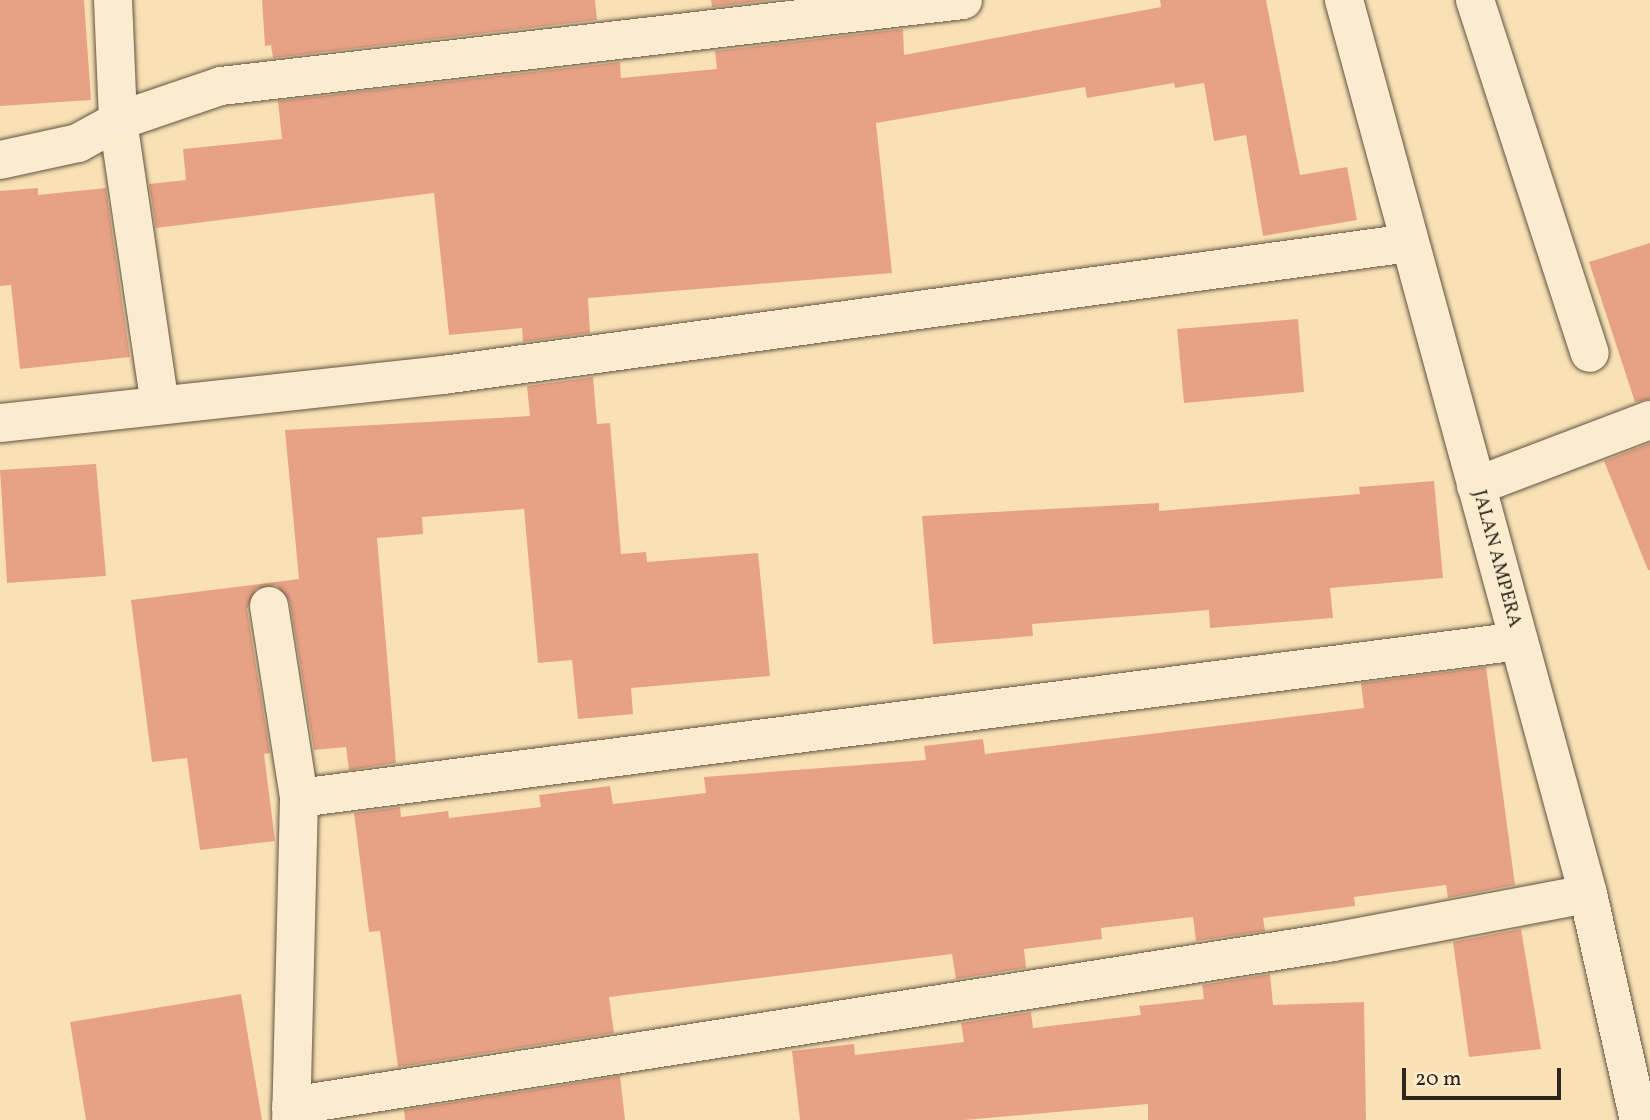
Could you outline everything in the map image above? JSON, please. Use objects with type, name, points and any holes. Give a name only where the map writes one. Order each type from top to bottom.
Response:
[{"type":"street","points":[[113,0],[118,121],[160,405]]},
{"type":"street","points":[[0,160],[78,143],[118,121],[221,86],[963,0]]},
{"type":"street","name":"JALAN AMPERA","points":[[1344,0],[1588,894],[1639,1120]]},
{"type":"street","points":[[1475,0],[1590,353]]},
{"type":"street","points":[[0,423],[770,333],[1409,243]]},
{"type":"street","points":[[1476,486],[1650,421]]},
{"type":"street","points":[[269,606],[299,798],[291,1113],[1333,942],[1588,894]]},
{"type":"street","points":[[299,798],[1519,641]]},
{"type":"building","points":[[0,0],[84,0],[91,100],[0,106]]},
{"type":"building","points":[[262,0],[595,0],[597,20],[273,58],[271,45],[265,46]]},
{"type":"building","points":[[711,0],[773,0],[712,7]]},
{"type":"building","points":[[1160,0],[1266,0],[1300,175],[1347,167],[1357,220],[1263,236],[1246,135],[1214,141],[1204,83],[1175,88],[1174,83],[1087,98],[1085,87],[876,123],[892,273],[588,298],[590,333],[523,342],[522,328],[449,335],[434,193],[156,228],[149,184],[186,180],[183,149],[282,139],[278,101],[620,62],[621,78],[717,69],[715,51],[903,29],[904,55],[1161,7]]},
{"type":"building","points":[[38,188],[38,195],[106,188],[130,357],[20,369],[11,285],[0,286],[0,191]]},
{"type":"building","points":[[1650,243],[1650,399],[1635,402],[1589,262]]},
{"type":"building","points":[[1298,319],[1304,392],[1184,403],[1177,329]]},
{"type":"building","points":[[593,377],[597,424],[610,423],[621,554],[646,552],[647,562],[758,553],[770,676],[631,688],[633,714],[578,719],[572,660],[538,663],[524,509],[422,517],[423,534],[377,538],[396,763],[349,770],[346,747],[314,750],[290,602],[276,585],[256,589],[247,609],[270,753],[264,754],[275,841],[200,850],[187,758],[152,762],[131,600],[299,579],[285,430],[530,416],[527,386]]},
{"type":"building","points":[[1650,443],[1650,570],[1648,570],[1604,461]]},
{"type":"building","points":[[96,464],[106,576],[7,583],[0,470]]},
{"type":"building","points":[[1434,481],[1443,578],[1330,588],[1333,618],[1210,628],[1209,610],[1032,624],[1033,636],[933,644],[922,516],[1159,503],[1159,511],[1360,494],[1359,487]]},
{"type":"building","points":[[1486,667],[1515,885],[1448,898],[1446,885],[1354,897],[1355,906],[1263,918],[1265,931],[1196,941],[1193,917],[1101,928],[1102,939],[1024,949],[1026,968],[956,979],[952,954],[609,997],[614,1033],[398,1067],[380,931],[369,932],[354,813],[400,807],[401,817],[448,811],[449,818],[541,807],[539,795],[610,786],[613,804],[706,793],[704,777],[926,760],[924,746],[983,739],[985,754],[1364,708],[1361,683]]},
{"type":"building","points":[[1521,929],[1541,1049],[1469,1057],[1453,942]]},
{"type":"building","points":[[1270,974],[1273,1005],[1364,1002],[1366,1120],[1148,1120],[1148,1104],[964,1120],[800,1120],[792,1051],[854,1044],[855,1055],[964,1042],[961,1023],[1031,1012],[1033,1028],[1141,1015],[1139,1006],[1204,999],[1202,985]]},
{"type":"building","points":[[241,994],[262,1120],[86,1120],[70,1022]]},
{"type":"building","points":[[620,1076],[625,1120],[405,1120],[404,1110]]}]
